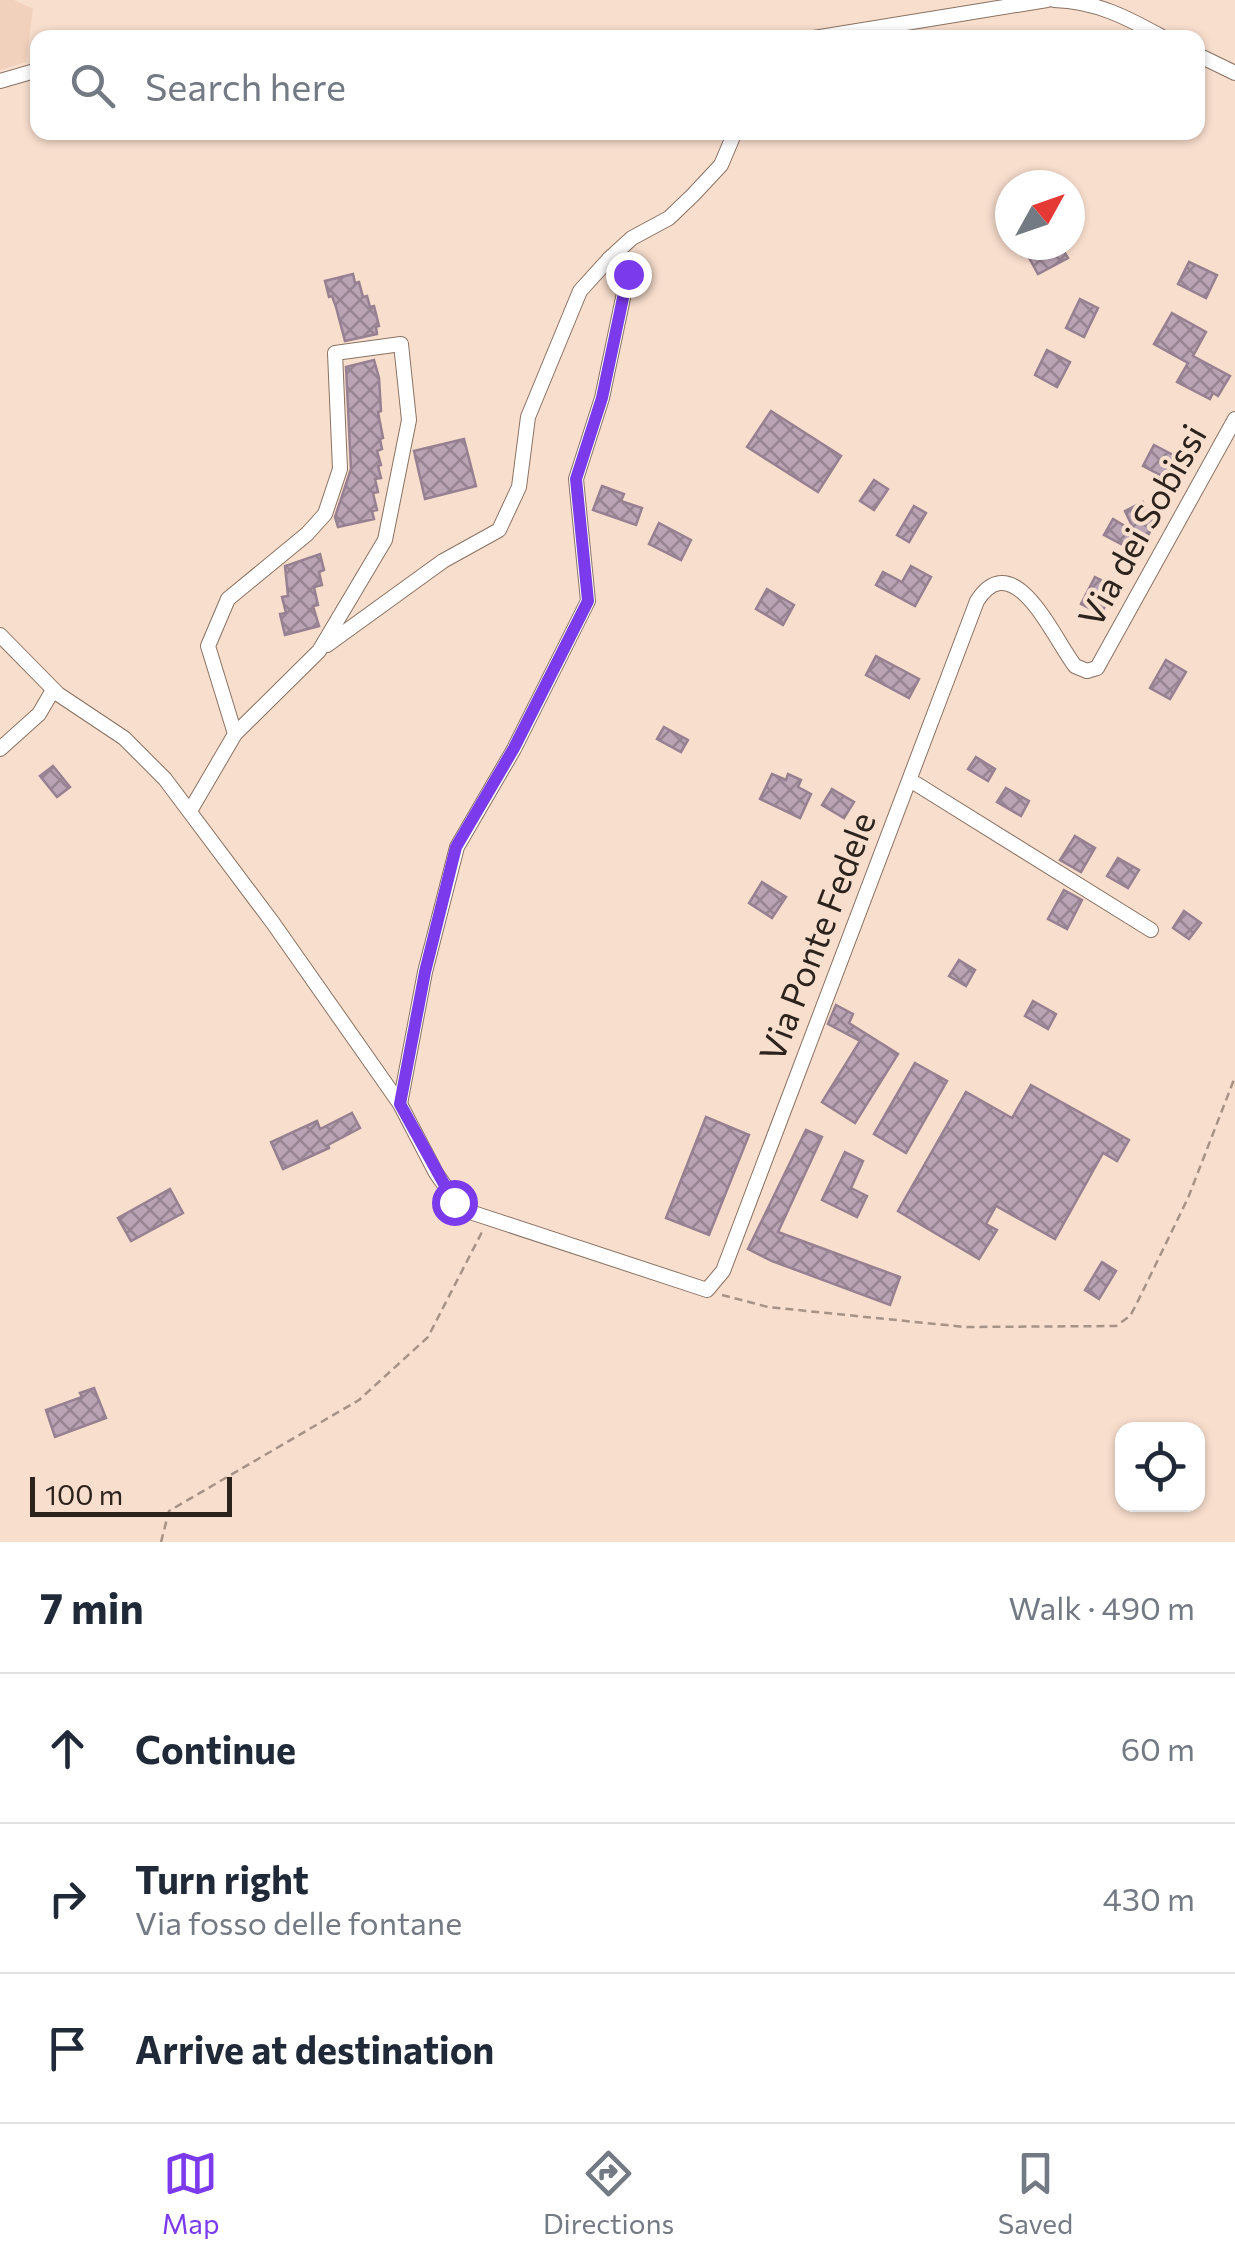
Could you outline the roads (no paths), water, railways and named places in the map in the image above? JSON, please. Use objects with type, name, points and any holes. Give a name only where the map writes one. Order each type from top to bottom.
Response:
[{"type":"street","points":[[864,30],[1050,0],[1081,2],[1114,11],[1149,30]]},
{"type":"street","points":[[1205,58],[1235,73]]},
{"type":"street","points":[[0,81],[30,72]]},
{"type":"street","points":[[190,811],[235,734],[319,651],[442,562],[499,530],[519,488],[528,418],[580,291],[632,238],[669,218],[694,195],[721,166],[731,140]]},
{"type":"street","points":[[400,1104],[425,972],[456,847],[514,748],[588,601],[576,479],[602,398],[628,274],[609,259]]},
{"type":"street","points":[[235,734],[208,646],[228,599],[307,534],[325,514],[340,470],[335,353],[402,344],[409,420],[385,540],[319,651]]},
{"type":"street","name":"Via dei Sobissi","points":[[976,601],[996,584],[1014,584],[1030,600],[1075,666],[1092,670],[1104,660],[1235,419]]},
{"type":"street","name":"Via Ponte Fedele","points":[[400,1104],[454,1202],[462,1209],[707,1290],[724,1271],[976,601]]},
{"type":"street","points":[[0,634],[54,690],[134,746],[190,811],[400,1104]]},
{"type":"street","points":[[0,750],[39,714],[54,690]]},
{"type":"street","points":[[910,780],[1151,930]]}]
